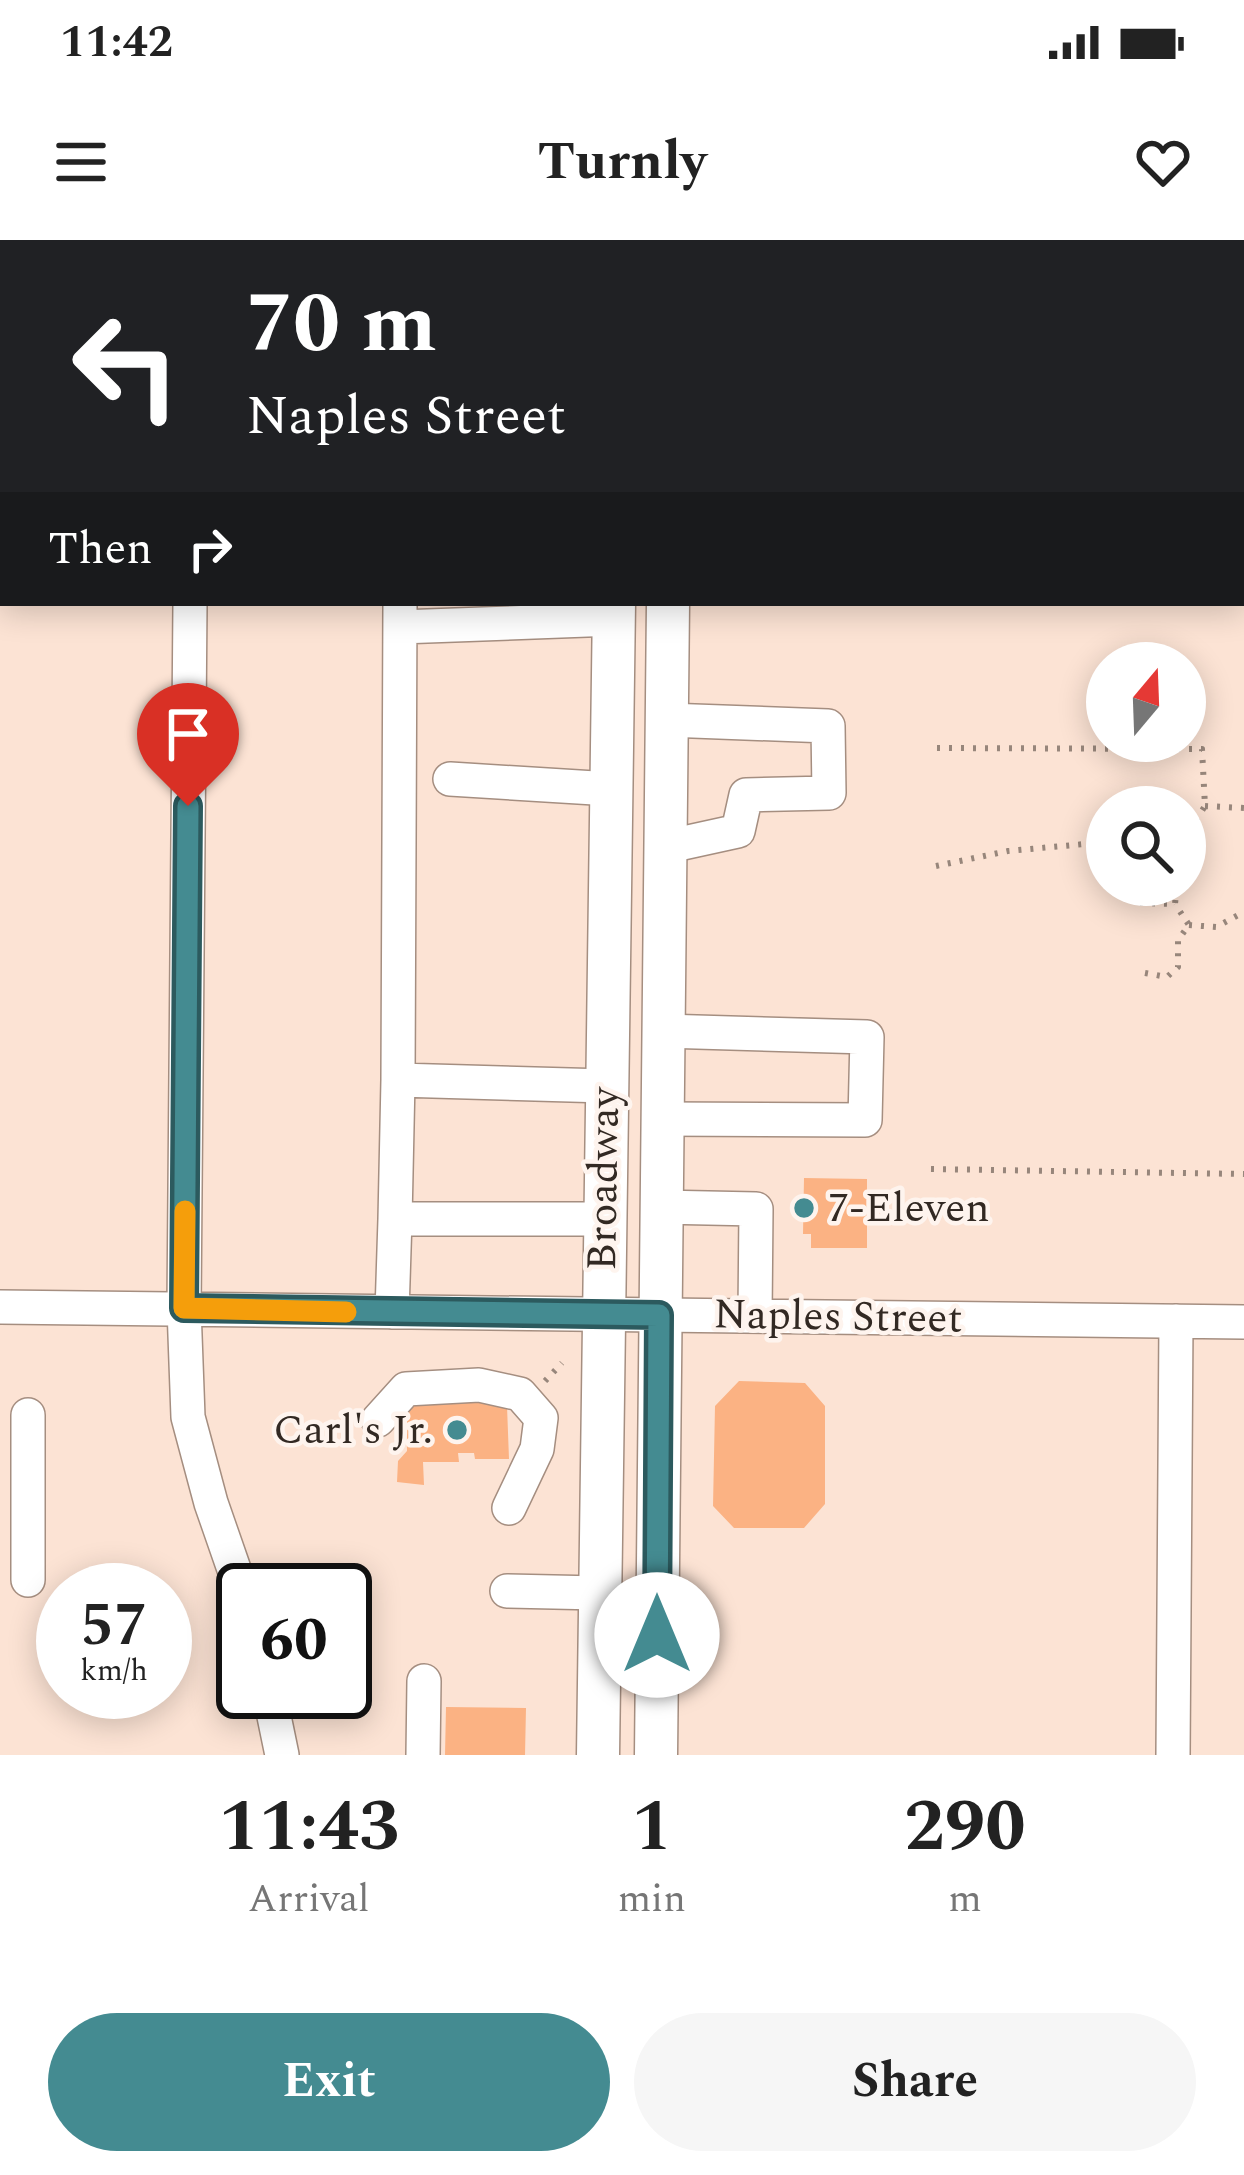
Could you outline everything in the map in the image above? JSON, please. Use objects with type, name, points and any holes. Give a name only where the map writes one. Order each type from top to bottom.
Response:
[{"type":"main road","name":"Broadway","points":[[656,1755],[668,606]]},
{"type":"main road","name":"Broadway","points":[[598,1755],[614,611]]},
{"type":"street","points":[[190,606],[184,1308],[188,1417],[232,1563]]},
{"type":"street","points":[[392,1312],[400,615],[614,611]]},
{"type":"street","points":[[665,847],[738,831],[746,795],[829,793],[827,726],[667,720]]},
{"type":"street","points":[[450,779],[611,789]]},
{"type":"street","points":[[662,1119],[865,1120],[867,1037],[663,1031]]},
{"type":"street","points":[[398,1080],[606,1086]]},
{"type":"street","points":[[661,1207],[756,1209],[755,1316]]},
{"type":"street","points":[[395,1219],[604,1219]]},
{"type":"street","name":"Naples Street","points":[[0,1306],[1244,1322]]},
{"type":"street","points":[[1173,1755],[1176,1321]]},
{"type":"street","points":[[378,1420],[406,1388],[479,1385],[520,1394],[542,1418],[538,1449],[508,1508]]},
{"type":"street","points":[[28,1415],[14,1499],[28,1580]]},
{"type":"street","points":[[507,1591],[599,1593]]},
{"type":"street","points":[[422,1755],[424,1682]]},
{"type":"street","points":[[275,1719],[282,1755]]},
{"type":"path","points":[[938,748],[1202,749],[1204,786]]},
{"type":"path","points":[[1206,806],[1244,808]]},
{"type":"path","points":[[936,866],[1008,851],[1086,844]]},
{"type":"path","points":[[1176,906],[1189,925]]},
{"type":"path","points":[[1189,925],[1216,927],[1244,912]]},
{"type":"path","points":[[1145,973],[1167,977],[1176,971],[1178,940],[1189,925]]},
{"type":"path","points":[[931,1169],[1244,1174]]},
{"type":"building","points":[[804,1178],[867,1179],[867,1248],[811,1248],[811,1234],[803,1234]]},
{"type":"building","points":[[739,1381],[805,1383],[825,1406],[825,1504],[804,1528],[734,1528],[713,1506],[715,1406]]},
{"type":"building","name":"Carl's Jr.","points":[[489,1396],[493,1405],[507,1406],[509,1459],[475,1459],[474,1453],[458,1453],[459,1462],[423,1462],[424,1485],[397,1482],[398,1461],[407,1451],[406,1409],[411,1398]]},
{"type":"building","points":[[446,1707],[526,1708],[525,1755],[445,1755]]},
{"type":"slow traffic","points":[[185,1211],[184,1308],[346,1312]]},
{"type":"place","name":"7-Eleven","points":[[804,1208]]},
{"type":"place","name":"Carl's Jr.","points":[[457,1430]]},
{"type":"route","points":[[188,806],[184,1308],[659,1315],[657,1635]]}]
